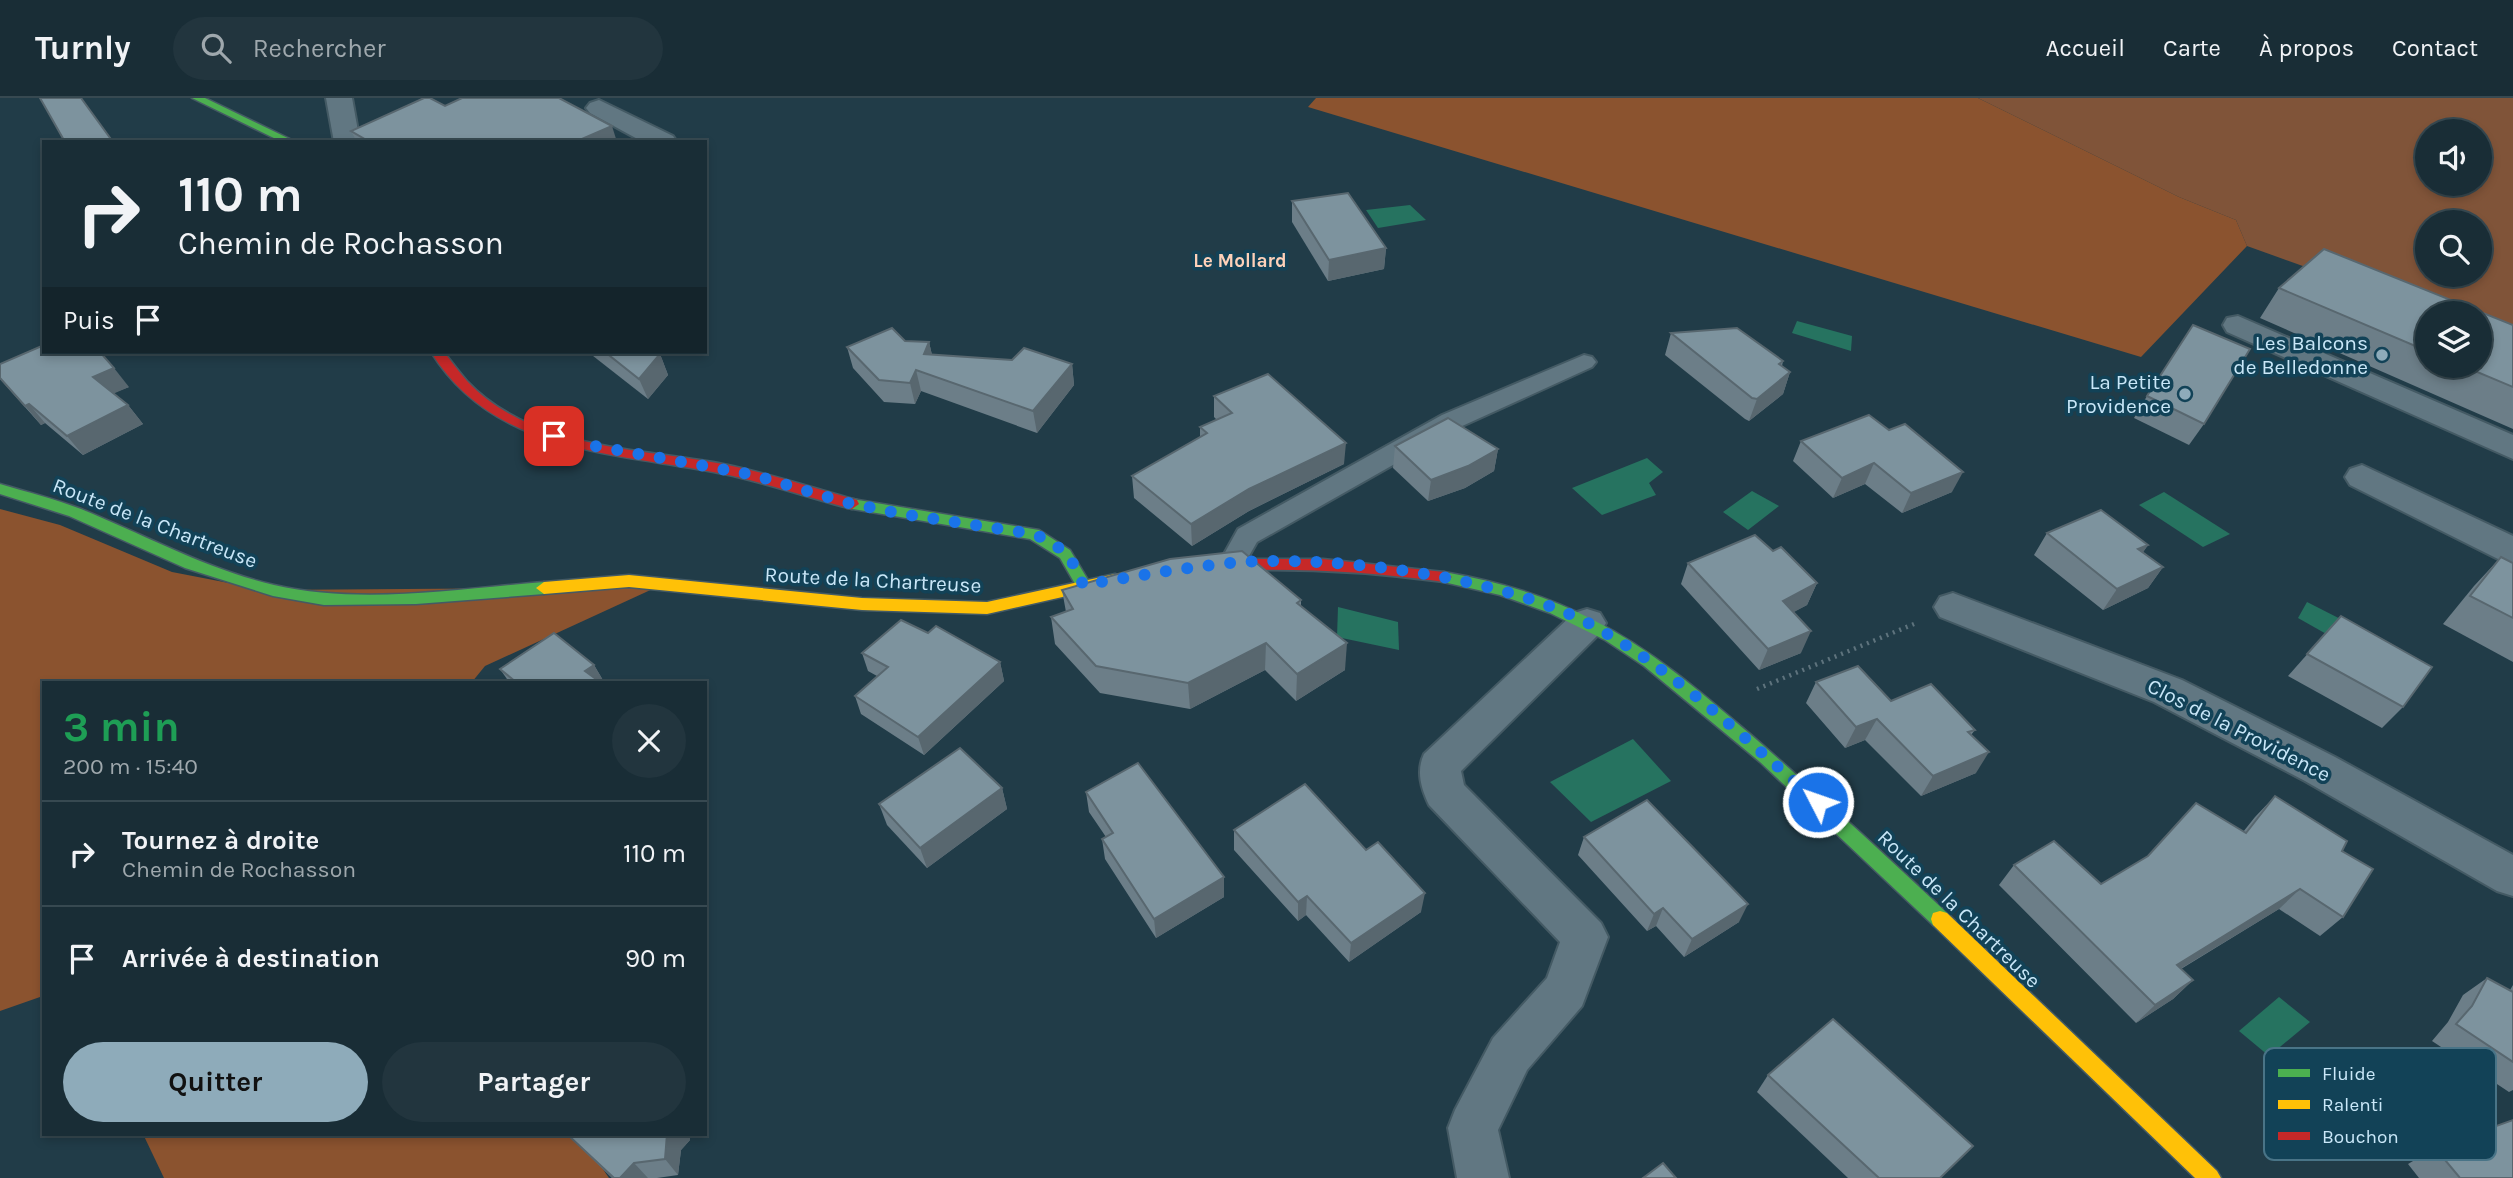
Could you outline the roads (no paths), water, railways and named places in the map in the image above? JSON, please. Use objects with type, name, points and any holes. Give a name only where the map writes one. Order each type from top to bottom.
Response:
[{"type":"main road","points":[[197,98],[287,140]]},
{"type":"main road","points":[[438,354],[447,369],[485,403],[505,418],[529,428],[578,443],[754,475],[844,502],[902,514],[1034,534],[1054,543],[1074,561],[1083,585]]},
{"type":"main road","name":"Route de la Chartreuse","points":[[0,489],[74,512],[190,564],[227,577],[324,599],[416,598],[629,581],[862,604],[986,608],[1132,576]]},
{"type":"main road","name":"Route de la Chartreuse","points":[[1182,569],[1232,563],[1294,562],[1364,566],[1482,585],[1534,601],[1587,623],[1675,678],[1818,802],[2210,1178]]},
{"type":"street","points":[[339,98],[347,140]]},
{"type":"street","points":[[599,108],[660,140]]},
{"type":"street","points":[[2238,325],[2513,448]]},
{"type":"street","points":[[2362,477],[2513,551]]},
{"type":"street","name":"Clos de la Providence","points":[[1953,607],[2168,691],[2320,769],[2513,877]]},
{"type":"street","points":[[1483,1178],[1473,1128],[1510,1054],[1565,991],[1585,937],[1444,793],[1439,766],[1587,623]]},
{"type":"lane","points":[[1232,563],[1247,536],[1451,421],[1584,362]]},
{"type":"place","name":"Les Balcons de Belledonne","points":[[2382,355]]},
{"type":"place","name":"La Petite Providence","points":[[2185,394]]},
{"type":"district","name":"Le Mollard","points":[[1240,261]]}]
